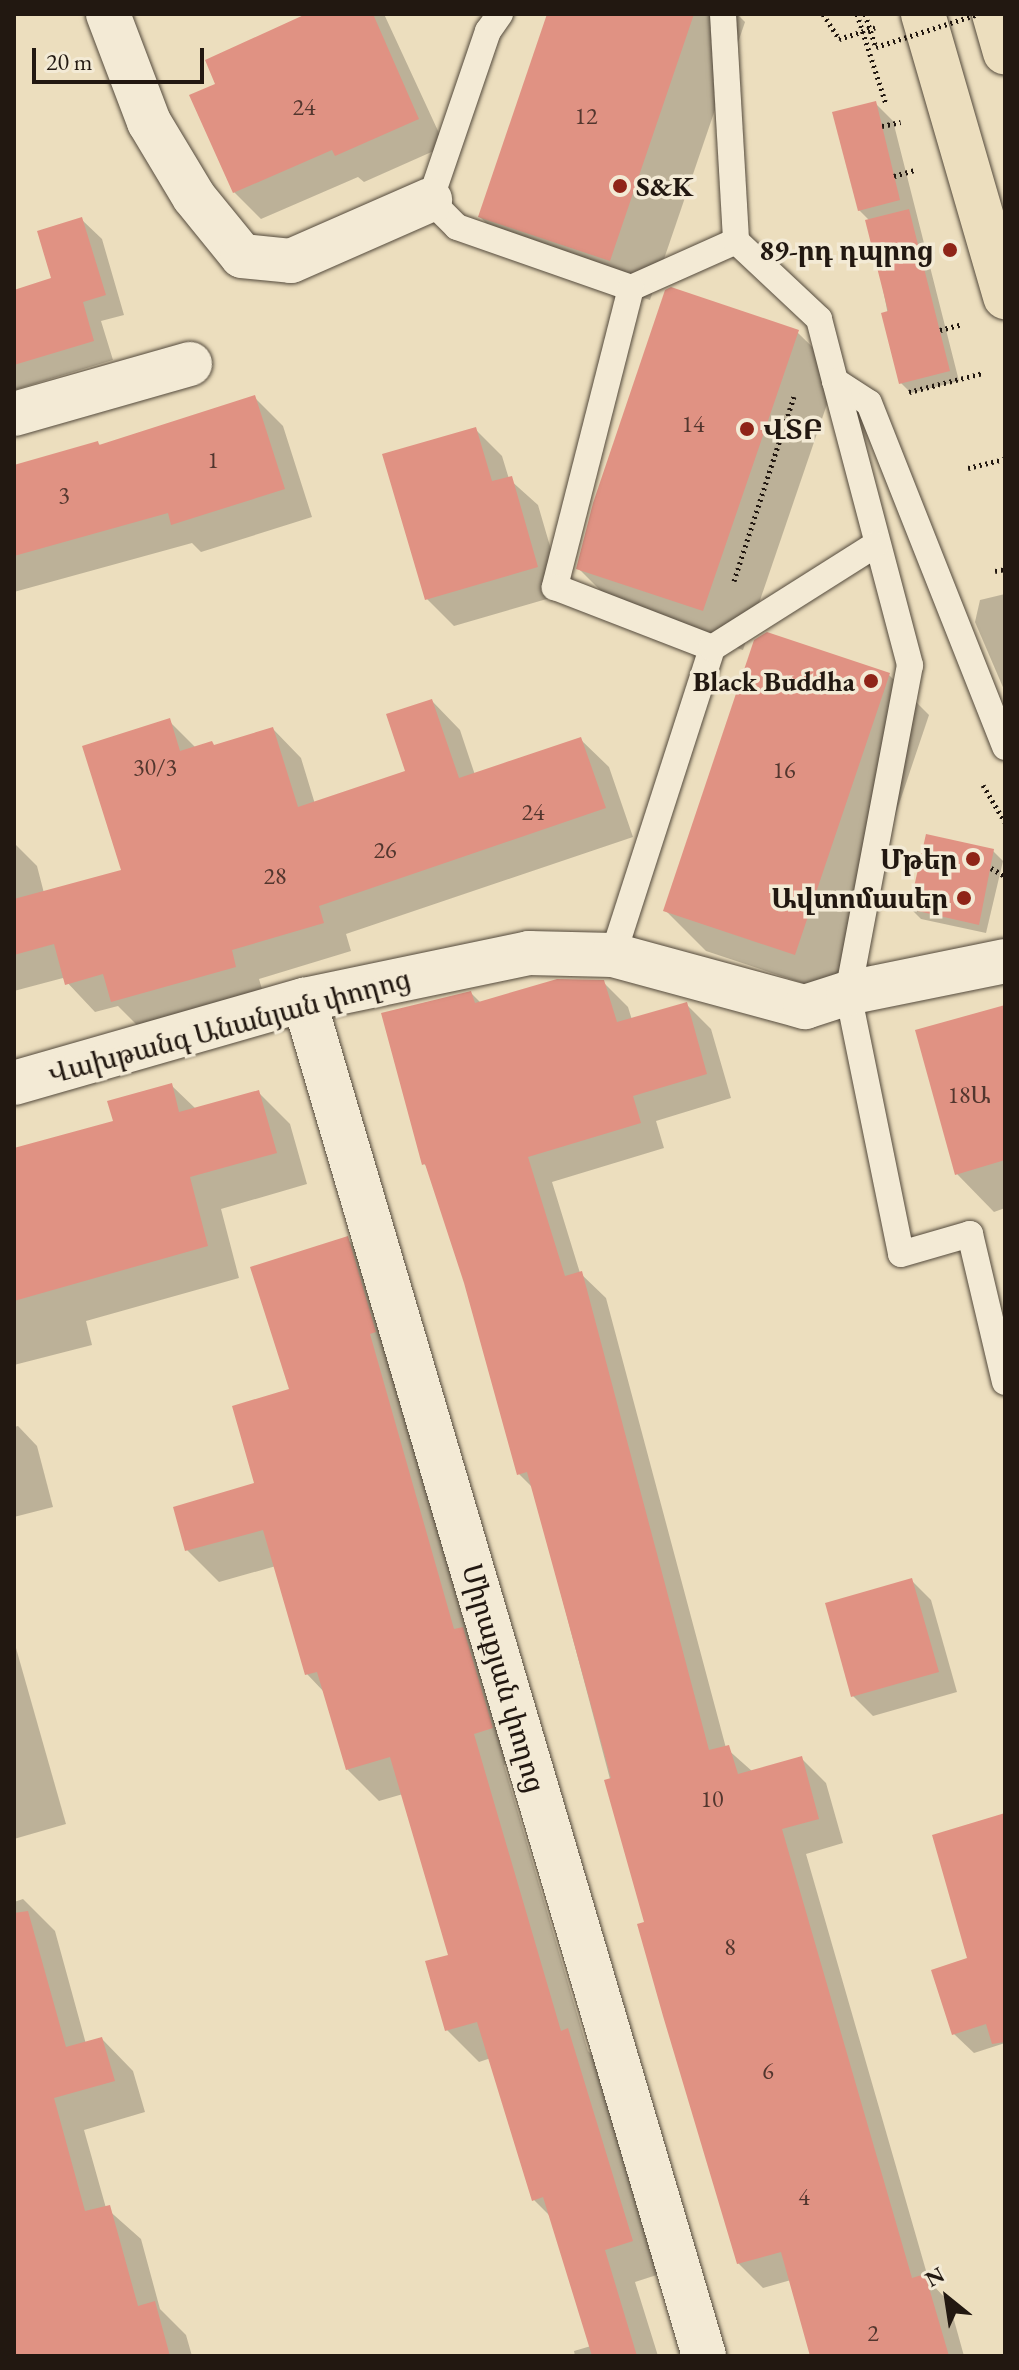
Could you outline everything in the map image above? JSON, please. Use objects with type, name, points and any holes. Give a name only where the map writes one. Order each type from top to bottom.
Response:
[{"type":"main road","points":[[994,14],[1005,52]]},
{"type":"main road","points":[[905,18],[1005,297]]},
{"type":"street","points":[[108,14],[149,122],[194,197],[242,256],[291,261],[430,200]]},
{"type":"street","points":[[14,414],[190,364]]},
{"type":"street","name":"Վախթանգ Անանյան փողոց","points":[[14,1083],[304,1000],[529,953],[613,955],[805,1007],[848,993],[1005,961]]},
{"type":"street","name":"Միրաքյան փողոց","points":[[304,1000],[704,2356]]},
{"type":"lane","points":[[500,14],[488,31],[430,200],[457,227],[631,288],[736,241]]},
{"type":"lane","points":[[723,14],[736,241],[819,319],[875,545],[910,665],[848,993],[901,1254],[970,1234],[1005,1382]]},
{"type":"lane","points":[[631,288],[555,587],[712,648]]},
{"type":"lane","points":[[835,381],[869,403],[1005,747]]},
{"type":"lane","points":[[613,955],[712,648],[875,545]]},
{"type":"path","points":[[823,14],[839,39],[905,18]]},
{"type":"path","points":[[857,14],[886,104]]},
{"type":"path","points":[[865,14],[876,47],[978,14]]},
{"type":"path","points":[[940,330],[970,322]]},
{"type":"path","points":[[869,403],[983,373]]},
{"type":"path","points":[[712,648],[794,394]]},
{"type":"path","points":[[968,468],[1005,459]]},
{"type":"path","points":[[995,571],[1005,569]]},
{"type":"path","points":[[991,868],[1005,876]]},
{"type":"building","points":[[306,14],[373,14],[419,119],[335,156],[332,150],[233,193],[189,95],[215,84],[205,60]]},
{"type":"building","points":[[547,14],[694,14],[610,261],[478,217]]},
{"type":"building","points":[[876,101],[900,200],[858,211],[832,112]]},
{"type":"building","points":[[909,209],[950,371],[899,384],[881,313],[888,311],[865,220]]},
{"type":"building","points":[[82,217],[106,295],[83,302],[94,341],[14,365],[14,290],[51,278],[37,231]]},
{"type":"building","points":[[671,287],[799,330],[703,611],[576,569],[593,503],[665,290]]},
{"type":"building","points":[[255,395],[285,489],[171,525],[168,513],[14,556],[14,465],[98,441],[99,445]]},
{"type":"building","points":[[476,427],[492,481],[512,476],[538,567],[425,600],[382,454]]},
{"type":"building","points":[[767,632],[890,673],[795,955],[663,911],[754,640]]},
{"type":"building","points":[[432,699],[459,778],[581,737],[606,808],[319,906],[324,923],[232,950],[236,967],[111,1002],[103,974],[65,985],[54,944],[14,955],[14,899],[121,870],[82,746],[170,718],[180,751],[212,741],[214,745],[273,727],[298,807],[405,771],[386,714]]},
{"type":"building","points":[[926,834],[994,849],[979,925],[909,909]]},
{"type":"building","points":[[557,979],[604,980],[617,1022],[687,1002],[707,1074],[633,1096],[641,1123],[528,1157],[565,1276],[582,1271],[709,1750],[729,1745],[738,1774],[802,1756],[819,1819],[782,1829],[912,2278],[925,2274],[949,2356],[810,2356],[781,2252],[737,2264],[663,2016],[637,1924],[644,1922],[604,1780],[611,1778],[527,1472],[517,1475],[464,1283],[425,1164],[422,1165],[381,1013],[471,991],[475,1003]]},
{"type":"building","points":[[1005,1005],[1005,1160],[955,1175],[915,1030]]},
{"type":"building","points":[[172,1083],[179,1112],[259,1090],[277,1153],[190,1177],[208,1246],[14,1301],[14,1148],[113,1121],[107,1101]]},
{"type":"building","points":[[348,1236],[376,1332],[370,1334],[454,1629],[463,1627],[493,1728],[474,1734],[561,2031],[568,2028],[633,2241],[605,2250],[637,2356],[592,2356],[543,2197],[532,2201],[477,2022],[445,2031],[425,1961],[448,1955],[390,1757],[346,1770],[317,1672],[305,1675],[263,1530],[185,1551],[173,1507],[254,1483],[232,1406],[289,1389],[250,1267]]},
{"type":"building","points":[[912,1578],[939,1672],[851,1697],[825,1603]]},
{"type":"building","points":[[1005,1813],[1005,2042],[992,2044],[986,2024],[952,2035],[931,1970],[967,1958],[932,1835]]},
{"type":"building","points":[[28,1911],[66,2047],[102,2037],[115,2081],[54,2098],[85,2211],[110,2205],[138,2306],[155,2301],[170,2356],[14,2356],[14,1913]]},
{"type":"place","name":"S&K","points":[[620,186]]},
{"type":"place","name":"89-րդ դպրոց","points":[[950,250]]},
{"type":"place","name":"ՎՏԲ","points":[[747,429]]},
{"type":"place","name":"Black Buddha","points":[[871,681]]},
{"type":"place","name":"Մթեր","points":[[973,859]]},
{"type":"place","name":"Ավտոմասեր","points":[[964,898]]}]
